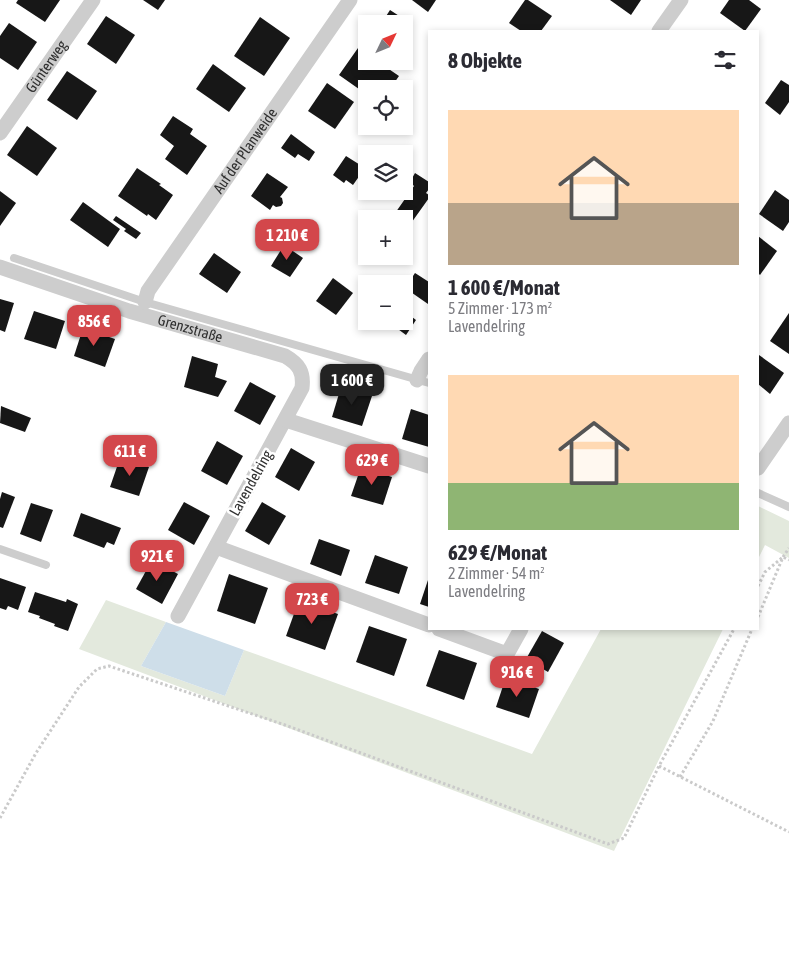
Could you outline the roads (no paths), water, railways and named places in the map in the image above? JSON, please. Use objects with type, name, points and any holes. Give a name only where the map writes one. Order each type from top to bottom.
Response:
[{"type":"street","name":"Günterweg","points":[[0,133],[92,0]]},
{"type":"street","name":"Auf der Planweide","points":[[145,302],[148,291],[350,0]]},
{"type":"street","points":[[660,30],[681,0]]},
{"type":"street","name":"Grenzstraße","points":[[0,267],[129,311],[285,356],[295,362],[302,371],[304,379],[302,388]]},
{"type":"street","points":[[423,382],[420,371],[428,360]]},
{"type":"street","name":"Lavendelring","points":[[178,616],[302,388]]},
{"type":"street","points":[[286,420],[428,466]]},
{"type":"street","points":[[759,467],[789,423]]},
{"type":"street","points":[[216,547],[428,625]]},
{"type":"street","points":[[441,630],[506,654],[520,630]]},
{"type":"lane","points":[[14,258],[145,302],[423,382]]},
{"type":"lane","points":[[759,493],[789,507]]},
{"type":"lane","points":[[0,549],[46,565]]}]
